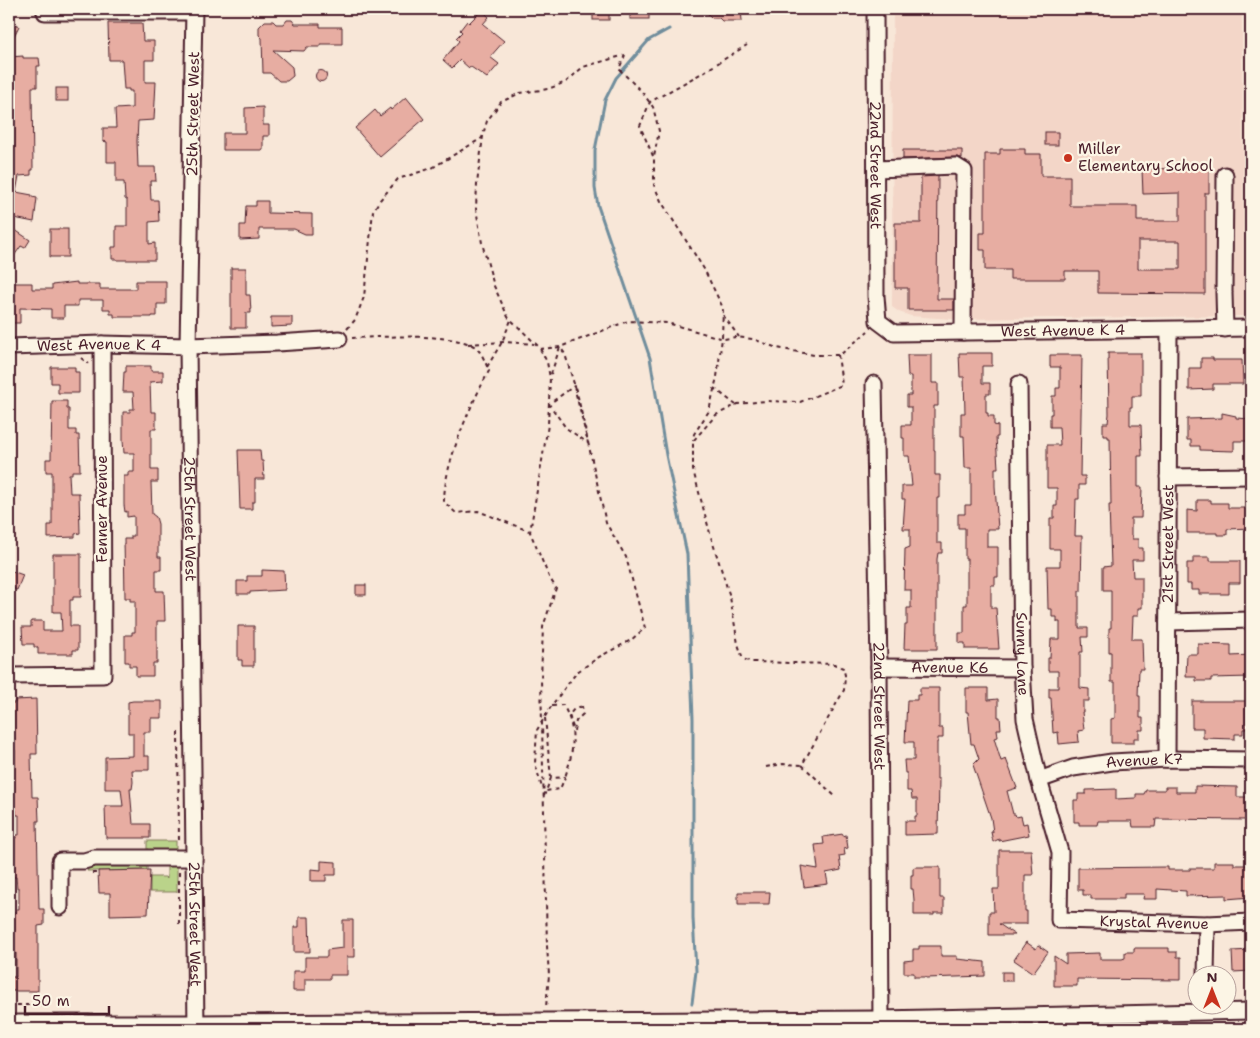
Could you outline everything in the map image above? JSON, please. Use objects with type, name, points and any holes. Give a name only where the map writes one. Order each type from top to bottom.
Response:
[{"type":"street","points":[[44,9],[46,12],[194,10]]},
{"type":"street","name":"22nd Street West","points":[[875,9],[876,296],[878,321]]},
{"type":"street","name":"25th Street West","points":[[194,10],[188,346],[186,858],[196,1026]]},
{"type":"street","points":[[876,169],[956,166],[964,171],[963,332]]},
{"type":"street","points":[[1224,175],[1225,329]]},
{"type":"street","name":"West Avenue K 4","points":[[878,321],[894,332],[1251,328]]},
{"type":"street","name":"21st Street West","points":[[1167,759],[1169,330]]},
{"type":"street","name":"West Avenue K 4","points":[[9,347],[102,344],[188,346],[340,339]]},
{"type":"street","name":"Fenner Avenue","points":[[9,676],[102,675],[102,344]]},
{"type":"street","name":"22nd Street West","points":[[874,384],[879,667],[881,1024]]},
{"type":"street","name":"Sunny Lane","points":[[1019,384],[1022,668],[1025,720],[1039,780],[1060,852],[1059,920]]},
{"type":"street","points":[[1168,477],[1251,476]]},
{"type":"street","points":[[1168,622],[1251,620]]},
{"type":"street","name":"Avenue K6","points":[[879,667],[1022,668]]},
{"type":"street","name":"Avenue K7","points":[[1039,780],[1073,768],[1112,762],[1167,759],[1251,760]]},
{"type":"street","points":[[60,907],[60,861],[84,861],[94,858],[186,858]]},
{"type":"street","name":"Krystal Avenue","points":[[1059,920],[1207,924],[1251,922]]},
{"type":"street","points":[[1206,966],[1207,924]]},
{"type":"street","points":[[9,1023],[196,1026],[473,1025],[545,1020],[611,1024],[1011,1023],[1188,1010]]},
{"type":"street","points":[[1238,1010],[1251,1011]]},
{"type":"path","points":[[654,158],[640,126],[650,102],[748,45]]},
{"type":"path","points":[[545,1020],[549,975],[541,679],[544,627],[556,588],[549,577],[530,531],[548,425],[550,376],[547,362],[540,349],[508,317],[494,286],[482,243],[476,209],[477,184],[487,120],[501,102],[520,93],[548,89],[566,82],[583,67],[625,56],[619,69],[650,102],[659,130],[654,158],[654,185],[661,202],[704,269],[723,308],[722,338],[714,388],[708,411],[694,434],[693,470],[711,538],[730,597],[738,644],[743,659],[752,662],[834,664],[844,668],[844,690],[802,766]]},
{"type":"path","points":[[340,339],[355,320],[364,297],[373,211],[380,200],[398,179],[432,168],[483,136]]},
{"type":"path","points":[[723,315],[739,337]]},
{"type":"path","points":[[487,367],[502,342],[511,320]]},
{"type":"path","points":[[540,349],[560,347],[628,321],[667,323],[722,338],[739,337],[753,339],[777,348],[814,355],[840,355],[878,321]]},
{"type":"path","points":[[340,339],[447,339],[473,346],[482,355],[489,371],[473,400],[451,462],[444,485],[444,502],[456,513],[478,511],[530,531]]},
{"type":"path","points":[[468,344],[502,342],[535,344]]},
{"type":"path","points":[[550,376],[560,347]]},
{"type":"path","points":[[544,792],[535,763],[537,730],[552,705],[577,672],[599,657],[631,640],[645,628],[626,557],[606,523],[574,386],[565,354],[560,347]]},
{"type":"path","points":[[693,441],[716,415],[736,405],[765,401],[800,402],[842,385],[838,355]]},
{"type":"path","points":[[78,358],[85,360],[90,366]]},
{"type":"path","points":[[549,404],[574,386]]},
{"type":"path","points":[[714,388],[736,405]]},
{"type":"path","points":[[549,404],[566,428],[588,443]]},
{"type":"path","points":[[552,705],[564,705],[574,731],[576,721],[583,714],[582,706],[569,715]]},
{"type":"path","points":[[544,792],[560,789],[564,777],[574,746],[569,715]]},
{"type":"path","points":[[544,792],[551,778],[545,718]]},
{"type":"path","points":[[178,728],[186,858],[180,927]]},
{"type":"path","points":[[766,767],[783,764],[802,766],[836,797]]},
{"type":"path","points":[[551,778],[564,777]]},
{"type":"path","points":[[9,1005],[50,1005]]},
{"type":"shaded area","name":"Miller Elementary School","points":[[893,9],[1242,9],[1244,316],[951,319],[911,316],[899,312],[892,307]]},
{"type":"green space","points":[[147,841],[176,841],[176,850],[147,850]]},
{"type":"green space","points":[[147,864],[147,870],[87,871],[90,866],[94,865]]},
{"type":"green space","points":[[167,865],[177,865],[177,892],[150,892],[150,877],[165,877],[167,879]]},
{"type":"building","points":[[593,9],[609,9],[609,20],[593,20]]},
{"type":"building","points":[[630,9],[649,9],[649,19],[630,19]]},
{"type":"building","points":[[703,9],[741,9],[742,21],[722,21],[719,18],[712,18]]},
{"type":"building","points":[[482,10],[489,17],[483,24],[504,41],[490,57],[499,64],[487,78],[471,67],[469,68],[460,60],[452,68],[443,60],[459,41],[456,38],[462,32],[460,30],[467,21],[469,23]]},
{"type":"building","points":[[287,20],[292,20],[295,24],[320,24],[320,27],[342,27],[342,44],[320,44],[320,47],[307,47],[304,51],[273,50],[292,67],[293,76],[287,81],[279,81],[270,73],[263,73],[262,38],[259,35],[259,27],[265,21],[284,24]]},
{"type":"building","points":[[9,21],[19,26],[9,46]]},
{"type":"building","points":[[108,23],[142,23],[143,41],[154,41],[154,60],[145,60],[145,82],[156,82],[154,120],[138,121],[137,141],[138,167],[155,167],[156,181],[150,181],[151,200],[158,200],[159,221],[149,222],[149,244],[155,243],[155,260],[112,259],[112,247],[116,247],[116,226],[127,226],[127,200],[125,199],[124,182],[116,182],[116,162],[107,162],[107,142],[103,141],[103,128],[116,128],[115,109],[132,108],[132,91],[124,89],[122,60],[109,60]]},
{"type":"building","points":[[23,56],[23,58],[39,58],[40,66],[37,66],[37,87],[32,87],[33,170],[31,170],[31,175],[19,176],[16,192],[32,195],[32,197],[37,198],[34,222],[9,217],[9,57]]},
{"type":"building","points":[[321,70],[327,76],[321,82],[315,76]]},
{"type":"building","points":[[56,88],[68,88],[68,101],[56,101]]},
{"type":"building","points":[[406,97],[424,119],[380,157],[355,128],[375,110],[380,116],[390,108],[391,110]]},
{"type":"building","points":[[263,107],[263,125],[269,125],[269,136],[263,136],[263,150],[223,150],[223,133],[245,133],[245,108]]},
{"type":"building","points":[[1045,132],[1058,132],[1058,145],[1045,145]]},
{"type":"building","points":[[1000,149],[1025,149],[1025,154],[1041,154],[1041,176],[1070,176],[1070,206],[1137,206],[1137,221],[1180,221],[1180,193],[1143,194],[1142,169],[1209,168],[1209,193],[1205,193],[1205,294],[1098,293],[1098,271],[1065,271],[1065,279],[1010,279],[1010,270],[985,270],[985,250],[980,250],[980,233],[985,233],[985,154],[1000,154]],"holes":[[[1138,241],[1180,241],[1180,269],[1138,269]]]},
{"type":"building","points":[[903,150],[962,150],[962,158],[903,159]]},
{"type":"building","points":[[938,176],[937,299],[954,299],[954,310],[908,310],[908,288],[895,288],[895,223],[921,223],[921,177]]},
{"type":"building","points":[[256,201],[268,201],[268,213],[312,214],[312,234],[305,234],[294,229],[259,229],[259,239],[240,240],[240,225],[245,225],[246,206],[256,206]]},
{"type":"building","points":[[9,226],[30,240],[25,248],[21,246],[9,263]]},
{"type":"building","points":[[50,229],[68,229],[68,257],[50,257]]},
{"type":"building","points":[[231,268],[246,268],[246,295],[250,295],[251,313],[246,313],[246,328],[231,328]]},
{"type":"building","points":[[136,281],[166,281],[166,304],[157,304],[157,316],[114,317],[114,314],[110,314],[110,309],[103,309],[103,300],[78,300],[78,306],[64,306],[64,318],[51,318],[51,309],[20,308],[20,323],[9,323],[9,283],[32,283],[32,289],[52,289],[52,285],[77,282],[77,284],[100,284],[100,289],[136,289]]},
{"type":"building","points":[[271,317],[292,317],[292,326],[271,327]]},
{"type":"building","points":[[959,353],[992,353],[992,366],[982,366],[982,383],[990,383],[990,394],[986,394],[986,413],[988,413],[988,416],[994,416],[994,425],[998,426],[998,437],[996,437],[998,468],[995,468],[995,486],[998,529],[987,529],[987,547],[998,547],[998,577],[995,577],[995,585],[991,585],[991,608],[996,608],[999,649],[965,649],[965,643],[959,643],[959,633],[964,633],[964,605],[967,605],[967,559],[965,559],[965,528],[958,528],[958,514],[965,514],[965,505],[971,505],[971,468],[965,468],[964,436],[961,436],[961,413],[965,413],[964,377],[960,377]]},
{"type":"building","points":[[1108,353],[1141,353],[1141,396],[1132,396],[1132,407],[1130,407],[1130,425],[1141,425],[1142,456],[1138,456],[1138,487],[1142,487],[1141,518],[1131,518],[1132,539],[1138,539],[1138,548],[1143,548],[1143,560],[1132,560],[1133,577],[1142,577],[1142,608],[1138,608],[1138,616],[1133,616],[1132,639],[1142,639],[1143,669],[1139,669],[1138,696],[1140,696],[1140,718],[1143,718],[1143,730],[1139,730],[1139,738],[1134,738],[1134,743],[1111,743],[1111,719],[1115,718],[1115,682],[1111,682],[1111,652],[1109,652],[1111,590],[1103,590],[1103,567],[1111,566],[1109,505],[1111,505],[1110,438],[1103,436],[1103,423],[1108,423],[1109,414]]},
{"type":"building","points":[[907,355],[932,355],[932,383],[938,383],[938,406],[934,406],[934,450],[935,475],[940,475],[940,498],[937,498],[937,543],[942,543],[942,553],[938,553],[937,559],[937,649],[904,649],[907,608],[911,608],[911,590],[904,590],[905,549],[910,547],[910,529],[903,529],[905,499],[902,499],[902,486],[912,486],[909,456],[904,456],[904,438],[902,438],[902,425],[911,425],[911,407],[907,407],[907,395],[911,395],[911,376],[908,376]]},
{"type":"building","points":[[1050,355],[1082,355],[1080,476],[1085,476],[1085,485],[1079,485],[1079,499],[1076,499],[1075,536],[1082,536],[1079,628],[1088,628],[1088,637],[1082,637],[1083,652],[1080,652],[1080,688],[1089,689],[1089,701],[1083,701],[1084,730],[1078,731],[1079,742],[1059,744],[1058,732],[1053,733],[1051,698],[1049,698],[1049,688],[1058,688],[1058,671],[1048,671],[1048,658],[1050,658],[1051,639],[1060,639],[1060,622],[1057,622],[1057,617],[1052,617],[1052,609],[1048,609],[1047,566],[1060,566],[1060,549],[1050,549],[1050,518],[1054,518],[1054,506],[1057,506],[1057,488],[1047,488],[1047,445],[1060,445],[1059,427],[1050,427],[1050,414],[1052,414],[1052,396],[1056,396],[1056,388],[1060,388],[1060,367],[1050,367]]},
{"type":"building","points":[[1201,358],[1242,360],[1243,384],[1213,384],[1213,389],[1189,390],[1189,368],[1201,368]]},
{"type":"building","points":[[126,366],[151,366],[151,371],[163,371],[163,381],[150,382],[151,412],[156,412],[156,429],[151,429],[151,470],[158,470],[158,482],[151,482],[152,514],[156,517],[158,524],[158,557],[161,557],[161,570],[156,570],[156,591],[164,591],[165,621],[157,621],[157,663],[153,663],[153,676],[136,676],[136,666],[129,666],[129,662],[125,662],[125,635],[132,635],[132,632],[135,632],[135,601],[125,598],[124,539],[131,539],[131,536],[134,536],[134,516],[127,517],[124,505],[124,476],[128,476],[128,472],[134,472],[134,453],[124,453],[123,440],[123,412],[130,412],[130,409],[134,409],[133,392],[123,392]]},
{"type":"building","points":[[51,367],[75,367],[75,372],[79,372],[79,393],[58,393],[58,383],[51,383]]},
{"type":"building","points":[[52,401],[67,401],[69,430],[76,430],[76,435],[79,435],[80,471],[72,471],[72,474],[69,474],[70,493],[79,493],[80,533],[75,534],[75,537],[48,538],[48,525],[52,525],[52,472],[46,472],[46,459],[51,459]]},
{"type":"building","points":[[1222,413],[1236,416],[1236,418],[1251,419],[1251,441],[1234,441],[1234,451],[1200,450],[1200,446],[1191,446],[1191,440],[1187,440],[1187,419],[1222,418]]},
{"type":"building","points":[[238,450],[260,450],[261,461],[263,461],[264,479],[255,479],[255,502],[252,502],[252,509],[240,509]]},
{"type":"building","points":[[1197,500],[1211,500],[1211,503],[1228,503],[1228,508],[1251,508],[1251,528],[1227,529],[1227,535],[1187,533],[1187,510],[1197,511]]},
{"type":"building","points":[[53,554],[81,554],[81,597],[73,597],[73,600],[70,600],[70,626],[78,626],[78,650],[73,650],[73,654],[38,654],[38,647],[34,647],[34,644],[23,644],[22,627],[31,627],[31,621],[43,621],[43,631],[62,631],[61,612],[53,612]]},
{"type":"building","points":[[1193,557],[1210,557],[1210,561],[1240,561],[1240,583],[1229,583],[1229,594],[1199,594],[1199,590],[1191,590],[1191,584],[1187,584],[1187,563],[1193,563]]},
{"type":"building","points":[[9,570],[23,575],[17,590],[9,587]]},
{"type":"building","points":[[262,570],[284,571],[285,590],[237,594],[237,581],[247,581],[247,576],[262,576]]},
{"type":"building","points":[[356,585],[366,585],[366,595],[356,595]]},
{"type":"building","points":[[238,626],[254,626],[254,666],[242,666],[242,660],[238,660]]},
{"type":"building","points":[[1198,644],[1231,645],[1231,656],[1251,655],[1251,677],[1211,678],[1211,681],[1196,681],[1196,677],[1186,677],[1187,654],[1198,654]]},
{"type":"building","points":[[920,688],[939,688],[939,728],[943,728],[943,738],[938,738],[937,742],[937,779],[939,779],[938,834],[905,835],[905,821],[915,821],[915,816],[917,816],[917,799],[912,799],[911,791],[907,791],[907,773],[905,773],[904,760],[914,760],[914,742],[905,742],[907,700],[917,700],[917,695],[920,695]]},
{"type":"building","points":[[966,688],[988,688],[988,700],[998,699],[998,717],[1000,717],[1001,729],[997,729],[998,737],[994,738],[1001,761],[1006,759],[1017,788],[1007,791],[1013,814],[1016,817],[1021,816],[1023,824],[1027,823],[1029,835],[999,841],[999,839],[993,842],[991,818],[973,765],[979,759],[974,744],[971,744],[968,712],[966,712]]},
{"type":"building","points":[[36,699],[37,754],[31,754],[32,797],[38,797],[39,909],[44,909],[44,925],[38,926],[38,991],[9,991],[9,977],[16,977],[16,953],[11,953],[11,944],[9,944],[9,913],[16,913],[16,909],[19,909],[19,888],[17,888],[16,877],[9,877],[10,838],[16,838],[16,835],[19,835],[19,815],[16,815],[16,810],[9,810],[9,780],[11,780],[11,767],[15,767],[15,750],[10,750],[9,712],[10,703],[15,703],[15,700]]},
{"type":"building","points":[[162,701],[162,718],[151,718],[151,732],[144,732],[144,756],[149,756],[149,770],[132,770],[133,782],[132,789],[130,789],[133,824],[150,824],[150,838],[106,838],[105,806],[123,806],[121,789],[105,789],[105,757],[133,756],[133,733],[128,733],[128,702]]},
{"type":"building","points":[[1192,701],[1246,701],[1247,729],[1243,729],[1243,734],[1235,734],[1235,739],[1203,738],[1203,728],[1192,728]]},
{"type":"building","points":[[1195,786],[1237,787],[1237,797],[1248,797],[1248,820],[1156,819],[1155,827],[1133,827],[1132,821],[1098,821],[1097,825],[1079,825],[1079,822],[1074,822],[1074,800],[1078,800],[1078,794],[1086,794],[1086,790],[1116,789],[1116,799],[1136,798],[1136,794],[1144,794],[1146,790],[1165,790],[1165,787],[1176,787],[1176,792],[1195,792]]},
{"type":"building","points":[[843,834],[843,836],[846,835],[848,848],[844,849],[845,855],[839,856],[841,870],[826,873],[828,884],[804,887],[801,866],[818,869],[815,845],[824,844],[823,837]]},
{"type":"building","points":[[999,850],[1031,850],[1033,875],[1025,875],[1027,924],[999,924],[1015,935],[989,935],[989,912],[994,912],[993,889],[999,889]]},
{"type":"building","points":[[321,861],[336,862],[336,875],[326,875],[326,881],[311,881],[311,869],[321,870]]},
{"type":"building","points":[[1214,862],[1234,862],[1234,865],[1251,865],[1251,897],[1226,899],[1226,895],[1186,896],[1186,891],[1157,889],[1157,899],[1143,899],[1144,894],[1124,894],[1124,899],[1091,899],[1091,895],[1083,895],[1083,890],[1078,890],[1078,868],[1168,867],[1168,870],[1190,870],[1190,868],[1214,868]]},
{"type":"building","points":[[940,867],[940,898],[944,898],[944,913],[914,915],[911,875],[913,875],[913,868]]},
{"type":"building","points":[[150,870],[148,914],[110,915],[110,893],[99,893],[98,871]]},
{"type":"building","points":[[738,892],[770,892],[769,904],[738,904]]},
{"type":"building","points":[[299,917],[309,917],[310,952],[294,952],[294,927],[299,927]]},
{"type":"building","points":[[343,920],[353,920],[353,948],[355,948],[355,957],[347,957],[347,975],[330,975],[330,979],[305,979],[305,991],[293,991],[293,971],[305,971],[305,957],[327,957],[327,950],[343,948]]},
{"type":"building","points":[[1026,942],[1036,949],[1038,945],[1048,952],[1033,973],[1014,960]]},
{"type":"building","points":[[919,946],[941,946],[941,956],[957,956],[957,959],[985,962],[985,976],[926,978],[914,977],[914,973],[904,973],[904,961],[913,960],[913,949],[919,949]]},
{"type":"building","points":[[1134,948],[1169,948],[1169,952],[1177,952],[1177,957],[1181,957],[1181,980],[1077,979],[1077,986],[1054,986],[1054,956],[1066,964],[1066,954],[1100,953],[1100,959],[1122,959],[1125,958],[1125,952],[1134,952]]},
{"type":"building","points":[[1251,950],[1251,971],[1238,972],[1238,966],[1233,966],[1232,951]]},
{"type":"building","points":[[1002,972],[1012,972],[1012,981],[1002,981]]},
{"type":"waterway","points":[[669,29],[649,40],[616,78],[605,100],[595,150],[595,188],[598,206],[650,358],[666,455],[687,554],[693,719],[693,918],[696,971],[692,1003]]},
{"type":"place","name":"Miller Elementary School","points":[[1068,158]]}]
